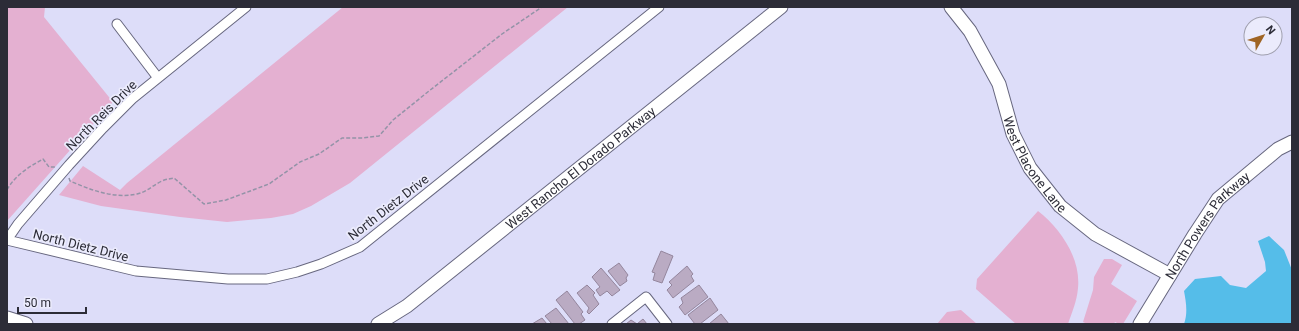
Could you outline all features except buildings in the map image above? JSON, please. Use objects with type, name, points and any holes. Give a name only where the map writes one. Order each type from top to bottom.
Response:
[{"type":"street","name":"North Reis Drive","points":[[7,240],[18,224],[103,128],[132,99],[246,7]]},
{"type":"street","name":"North Dietz Drive","points":[[7,240],[136,272],[228,279],[267,279],[297,272],[321,264],[360,247],[659,7]]},
{"type":"street","name":"West Rancho El Dorado Parkway","points":[[378,324],[407,306],[781,7]]},
{"type":"street","name":"West Placone Lane","points":[[951,7],[970,31],[999,84],[1013,134],[1030,168],[1060,206],[1095,234],[1170,275]]},
{"type":"street","points":[[117,24],[158,78]]},
{"type":"street","name":"North Powers Parkway","points":[[1140,324],[1218,199],[1278,149],[1292,142]]},
{"type":"street","points":[[612,324],[646,297],[667,324]]},
{"type":"street","points":[[7,318],[26,324]]},
{"type":"path","points":[[68,177],[70,180],[91,190],[112,194],[137,194],[163,181],[174,178],[204,204],[226,200],[269,184],[300,162],[319,154],[342,138],[379,136],[393,120],[429,91],[502,34],[542,7]]},
{"type":"path","points":[[7,190],[11,182],[22,172],[43,159],[49,167],[58,167]]},
{"type":"shaded area","points":[[7,7],[45,7],[44,17],[113,102],[7,221]]},
{"type":"shaded area","points":[[343,7],[568,7],[350,183],[311,206],[293,214],[271,218],[227,222],[101,206],[59,195],[83,166],[120,190]]},
{"type":"shaded area","points":[[1038,211],[1061,235],[1076,266],[1078,288],[1068,324],[1016,324],[976,289],[977,279]]},
{"type":"shaded area","points":[[1104,259],[1112,259],[1122,265],[1111,284],[1137,301],[1123,324],[1115,322],[1114,324],[1087,324],[1083,322],[1093,290],[1094,277]]},
{"type":"shaded area","points":[[961,310],[977,324],[937,324],[947,312]]},
{"type":"water","points":[[1269,236],[1284,250],[1292,270],[1292,324],[1184,324],[1186,303],[1184,291],[1195,279],[1221,276],[1230,285],[1246,288],[1266,271],[1265,262],[1258,241]]}]
